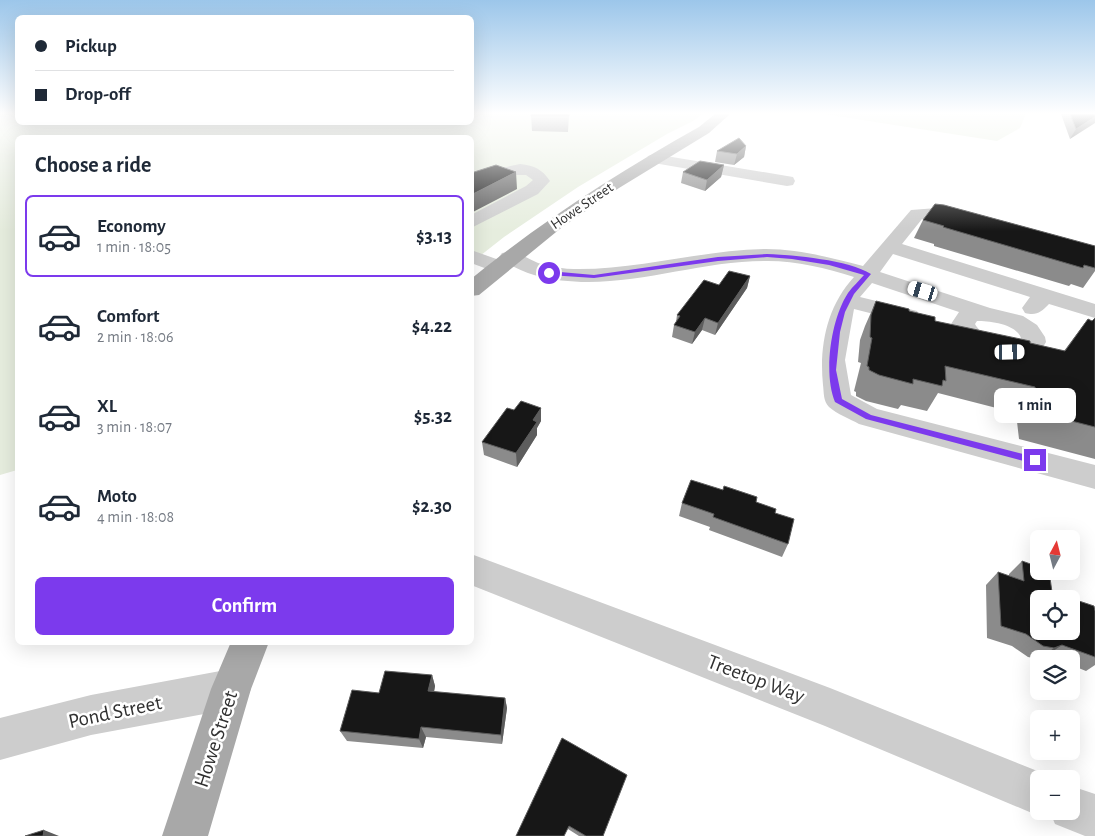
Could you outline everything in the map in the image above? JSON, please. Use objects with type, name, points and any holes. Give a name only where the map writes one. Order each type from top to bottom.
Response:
[{"type":"main road","name":"Howe Street","points":[[474,287],[504,262],[567,215],[664,153]]},
{"type":"main road","name":"Howe Street","points":[[185,836],[231,689],[249,645]]},
{"type":"street","points":[[654,159],[787,181]]},
{"type":"street","points":[[474,183],[490,175],[518,169],[534,171],[540,175],[542,181],[532,190],[474,220]]},
{"type":"street","points":[[984,227],[936,213],[921,213],[917,214],[889,246],[851,293],[842,312],[833,360],[838,400],[869,417],[1095,477]]},
{"type":"street","points":[[889,246],[1095,311]]},
{"type":"street","points":[[474,257],[573,276],[602,276],[718,259],[767,256],[792,257],[830,263],[941,297],[983,313],[1001,316],[1025,329],[1034,341],[1033,346],[1028,350],[1010,352],[987,346],[969,335],[946,325],[847,301]]},
{"type":"street","points":[[1025,329],[1045,295]]},
{"type":"street","points":[[946,325],[963,324],[968,316],[983,313]]},
{"type":"street","name":"Treetop Way","points":[[474,570],[830,708],[1030,790]]},
{"type":"street","name":"Pond Street","points":[[0,740],[90,715],[231,689]]},
{"type":"street","points":[[1080,811],[1095,817]]},
{"type":"green space","points":[[0,153],[15,153],[15,471],[0,475]]},
{"type":"green space","points":[[474,153],[635,153],[578,187],[504,237],[474,261]]},
{"type":"building","points":[[700,161],[724,165],[707,180],[683,172]]},
{"type":"building","points":[[496,165],[516,172],[474,193],[474,172]]},
{"type":"building","points":[[935,204],[1095,246],[1095,268],[1084,265],[1083,268],[923,220]]},
{"type":"building","points":[[729,271],[750,276],[718,323],[705,318],[695,332],[674,325],[680,316],[677,315],[704,280],[719,285]]},
{"type":"building","points":[[876,301],[935,317],[935,321],[1030,341],[1030,343],[1065,351],[1088,319],[1092,321],[1095,318],[1095,427],[1040,413],[1035,387],[945,366],[946,381],[943,380],[942,386],[913,379],[913,384],[879,375],[869,370],[867,366],[872,338],[870,337],[871,315]]},
{"type":"building","points":[[521,401],[541,408],[533,420],[537,422],[516,453],[482,442],[507,408],[514,410]]},
{"type":"building","points":[[691,480],[723,490],[724,486],[757,497],[756,502],[776,509],[775,513],[794,519],[788,544],[713,517],[714,514],[682,503]]},
{"type":"building","points":[[1022,561],[1030,564],[1030,580],[1050,580],[1052,590],[1030,590],[1030,637],[1001,626],[998,572],[1024,581]]},
{"type":"building","points":[[1080,601],[1094,606],[1095,657],[1062,645],[1054,648],[1043,646],[1034,640],[1080,640]]},
{"type":"building","points":[[385,671],[432,675],[428,691],[505,698],[501,735],[421,727],[419,739],[340,731],[352,690],[379,693]]},
{"type":"building","points":[[562,738],[627,775],[603,836],[586,836],[569,826],[564,836],[516,836]]},
{"type":"building","points":[[44,830],[43,836],[25,836]]},
{"type":"route","points":[[549,273],[594,276],[628,273],[718,259],[767,256],[792,257],[830,263],[868,274],[851,293],[842,312],[837,332],[832,370],[838,400],[869,417],[1035,460]]}]
